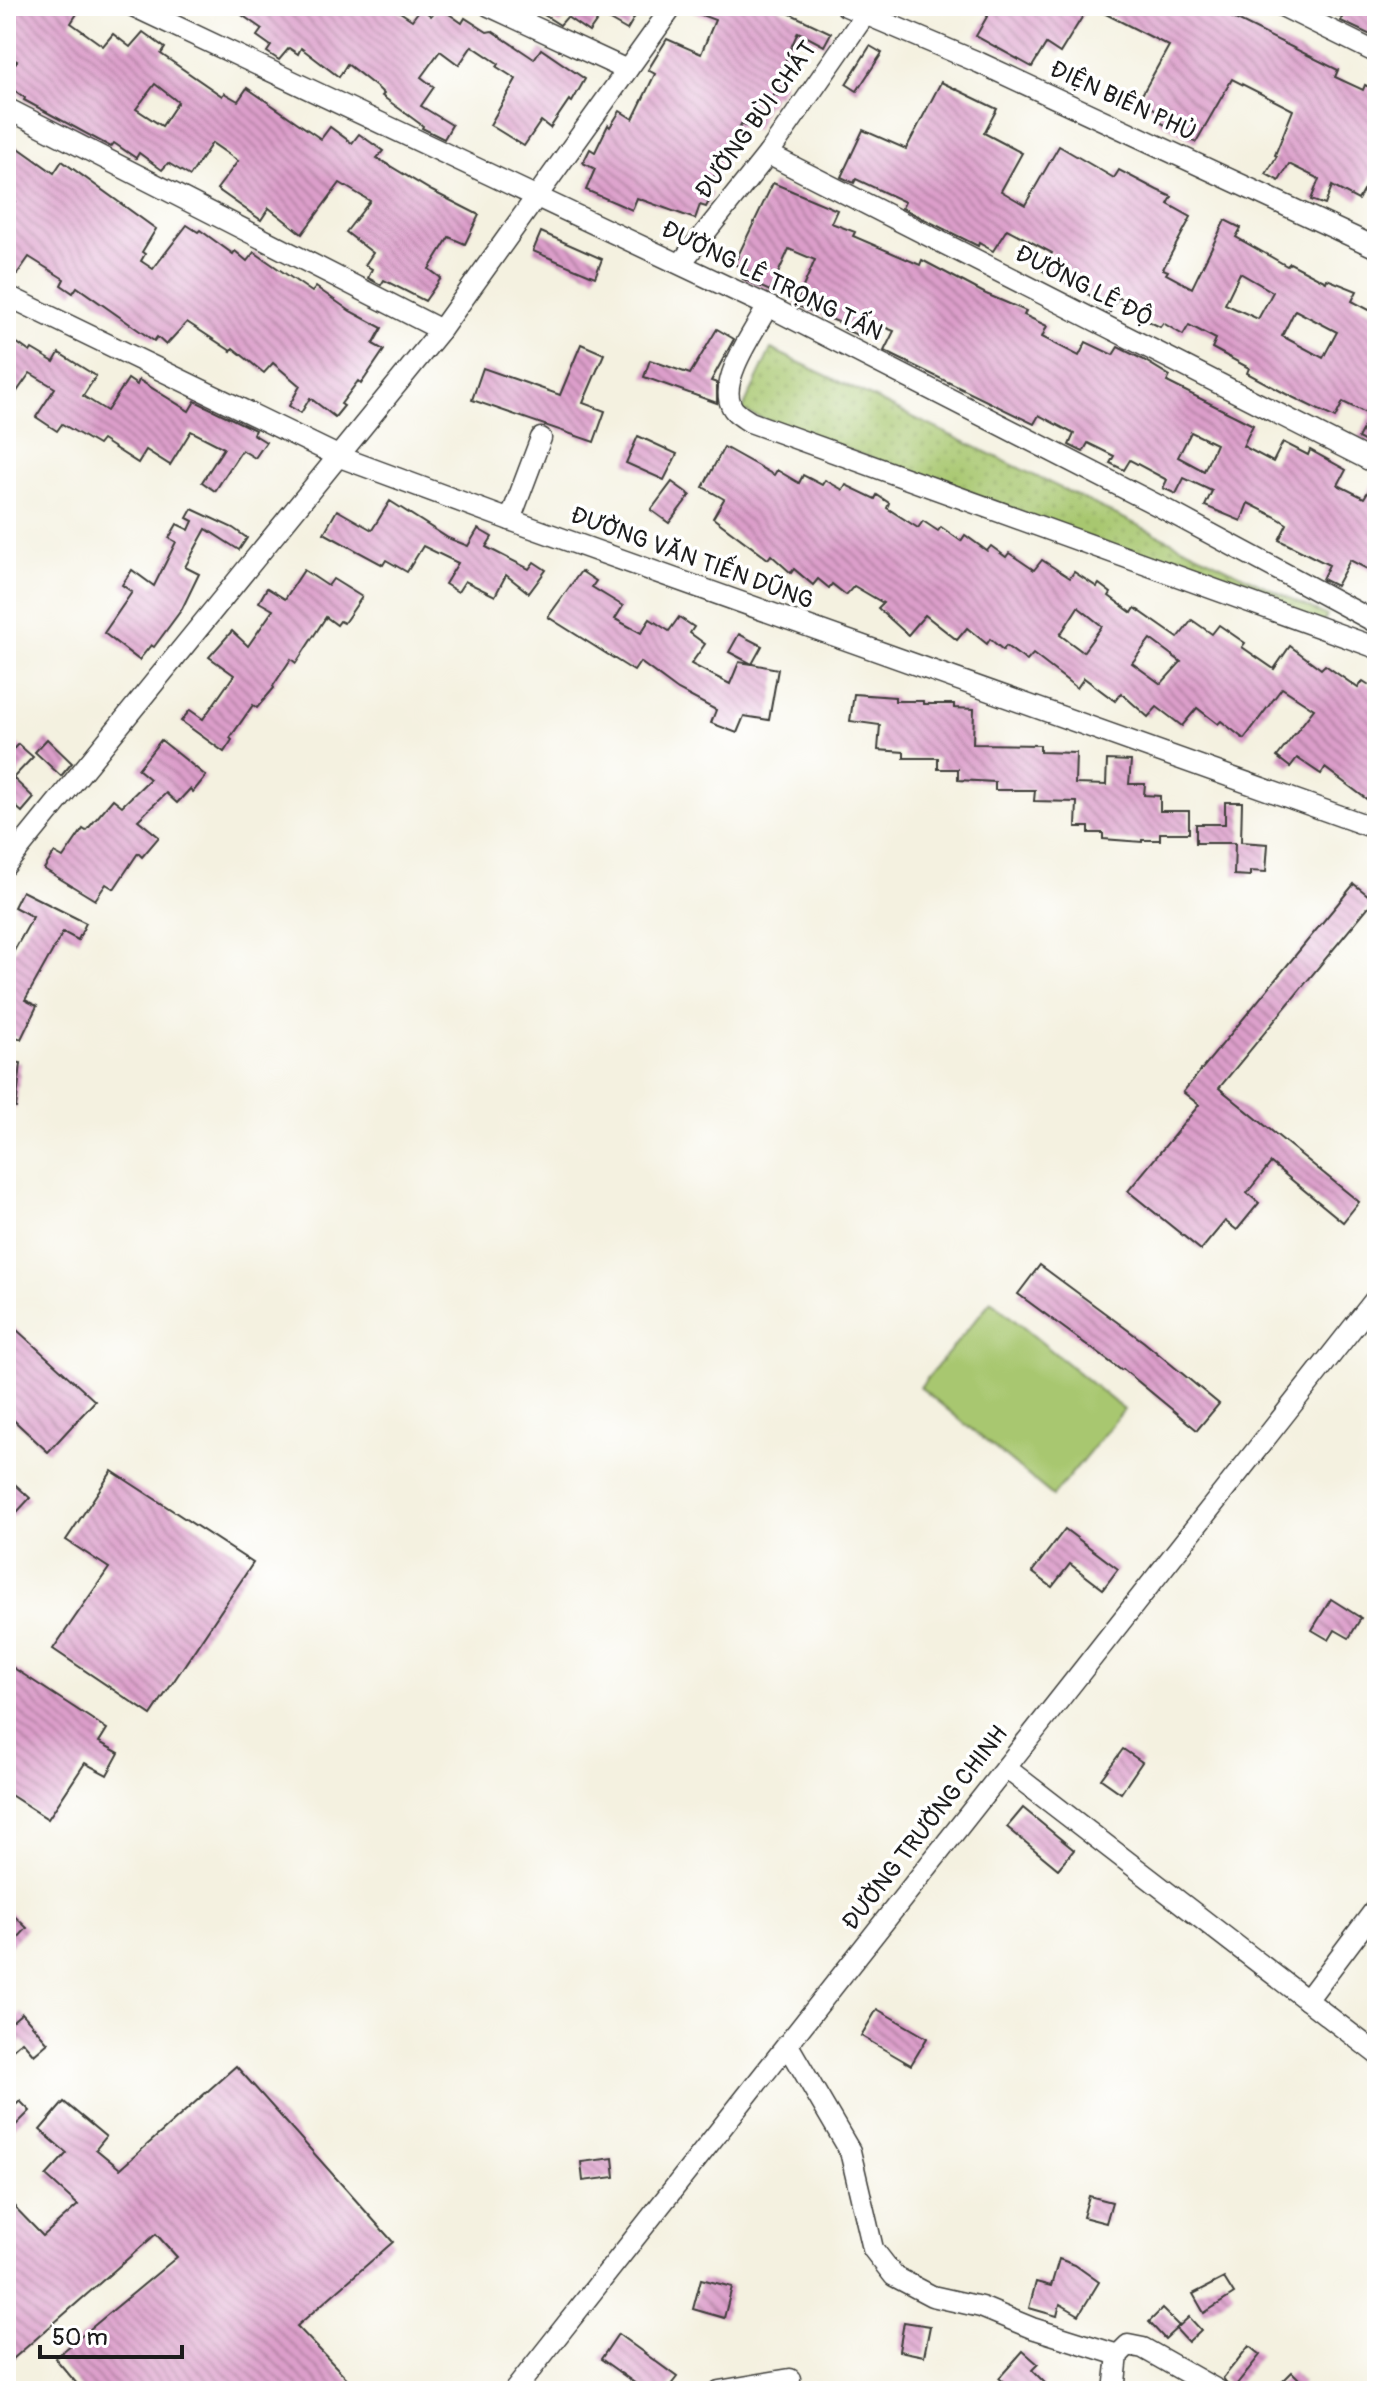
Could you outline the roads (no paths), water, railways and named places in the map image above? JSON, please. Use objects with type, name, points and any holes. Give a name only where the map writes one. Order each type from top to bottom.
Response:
[{"type":"street","name":"ĐƯỜNG LÊ TRỌNG TẤN","points":[[133,6],[768,306],[1159,506],[1377,623]]},
{"type":"street","points":[[489,6],[627,70]]},
{"type":"street","points":[[6,865],[441,330],[673,6]]},
{"type":"street","points":[[1282,6],[1377,53]]},
{"type":"street","name":"ĐƯỜNG BÙI CHÁT","points":[[681,263],[768,154],[861,9]]},
{"type":"street","name":"ĐIỆN BIÊN PHỦ","points":[[861,9],[1377,248]]},
{"type":"street","points":[[6,108],[441,330]]},
{"type":"street","name":"ĐƯỜNG LÊ ĐỘ","points":[[768,154],[1377,464]]},
{"type":"street","name":"ĐƯỜNG VĂN TIẾN DŨNG","points":[[6,295],[340,457],[1377,829]]},
{"type":"street","points":[[768,306],[731,375],[727,389],[729,403],[735,412],[750,422],[1377,648]]},
{"type":"street","points":[[510,520],[541,438]]},
{"type":"street","name":"ĐƯỜNG TRƯỜNG CHINH","points":[[514,2391],[1377,1297]]},
{"type":"street","points":[[1006,1768],[1377,2054]]},
{"type":"street","points":[[1307,2000],[1377,1907]]},
{"type":"street","points":[[788,2045],[850,2151],[873,2249],[894,2276],[932,2296],[981,2307],[1032,2328],[1118,2355]]},
{"type":"street","points":[[1114,2391],[1118,2355],[1124,2347],[1137,2346],[1219,2391]]},
{"type":"street","points":[[719,2391],[790,2379]]}]
